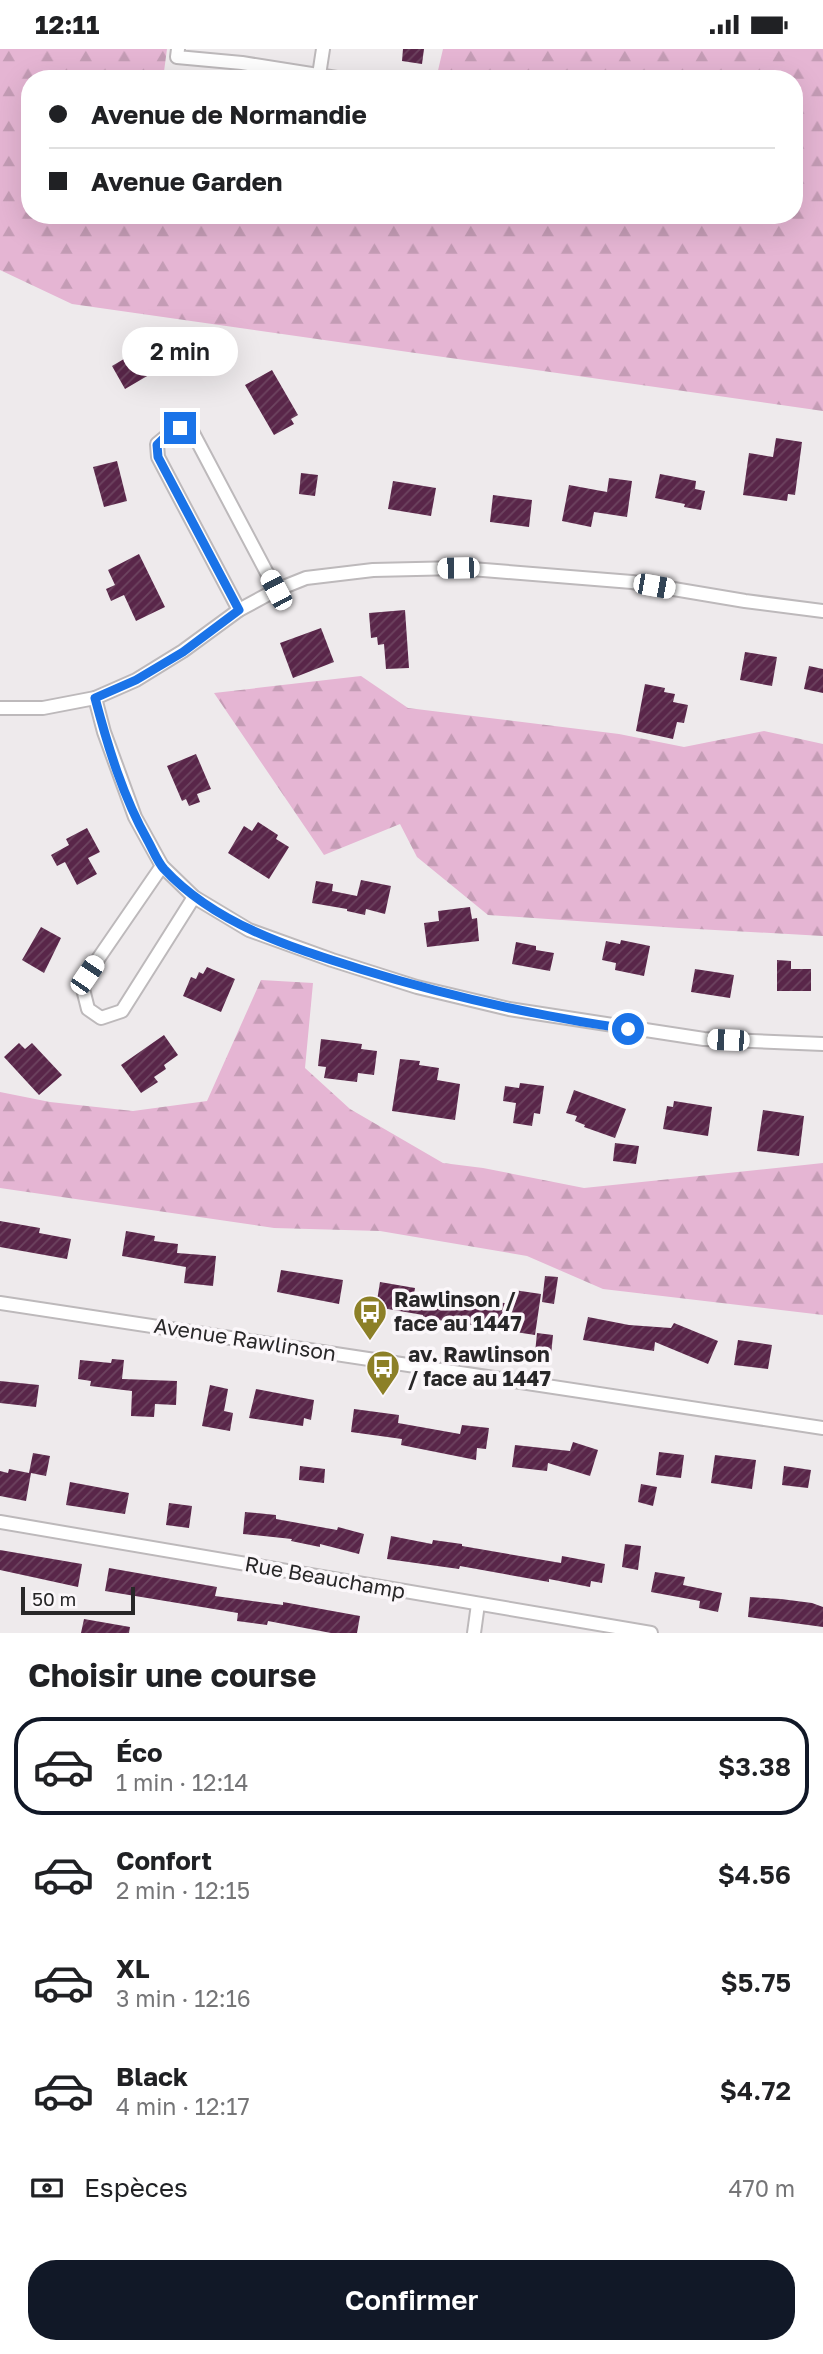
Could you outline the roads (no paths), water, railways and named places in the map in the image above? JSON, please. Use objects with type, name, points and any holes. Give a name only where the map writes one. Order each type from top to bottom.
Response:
[{"type":"street","points":[[320,70],[323,49]]},
{"type":"street","points":[[178,53],[287,70]]},
{"type":"street","points":[[239,610],[158,457],[157,445],[172,431],[180,428],[193,433],[276,590]]},
{"type":"street","points":[[0,708],[43,708],[95,698],[136,680],[183,652],[239,610],[306,577],[373,570],[458,568],[632,582],[823,611]]},
{"type":"street","points":[[95,698],[104,732],[135,817],[162,866],[194,897],[249,930],[417,987],[509,1009],[704,1039],[823,1044]]},
{"type":"street","points":[[162,866],[87,975],[82,989],[88,1009],[101,1018],[122,1011],[194,897]]},
{"type":"street","name":"Avenue Rawlinson","points":[[0,1303],[823,1428]]},
{"type":"street","name":"Rue Beauchamp","points":[[0,1522],[651,1633]]},
{"type":"street","points":[[474,1633],[478,1604]]},
{"type":"place","name":"Rawlinson / face au 1447","points":[[370,1342]]},
{"type":"place","name":"av. Rawlinson / face au 1447","points":[[383,1397]]}]
